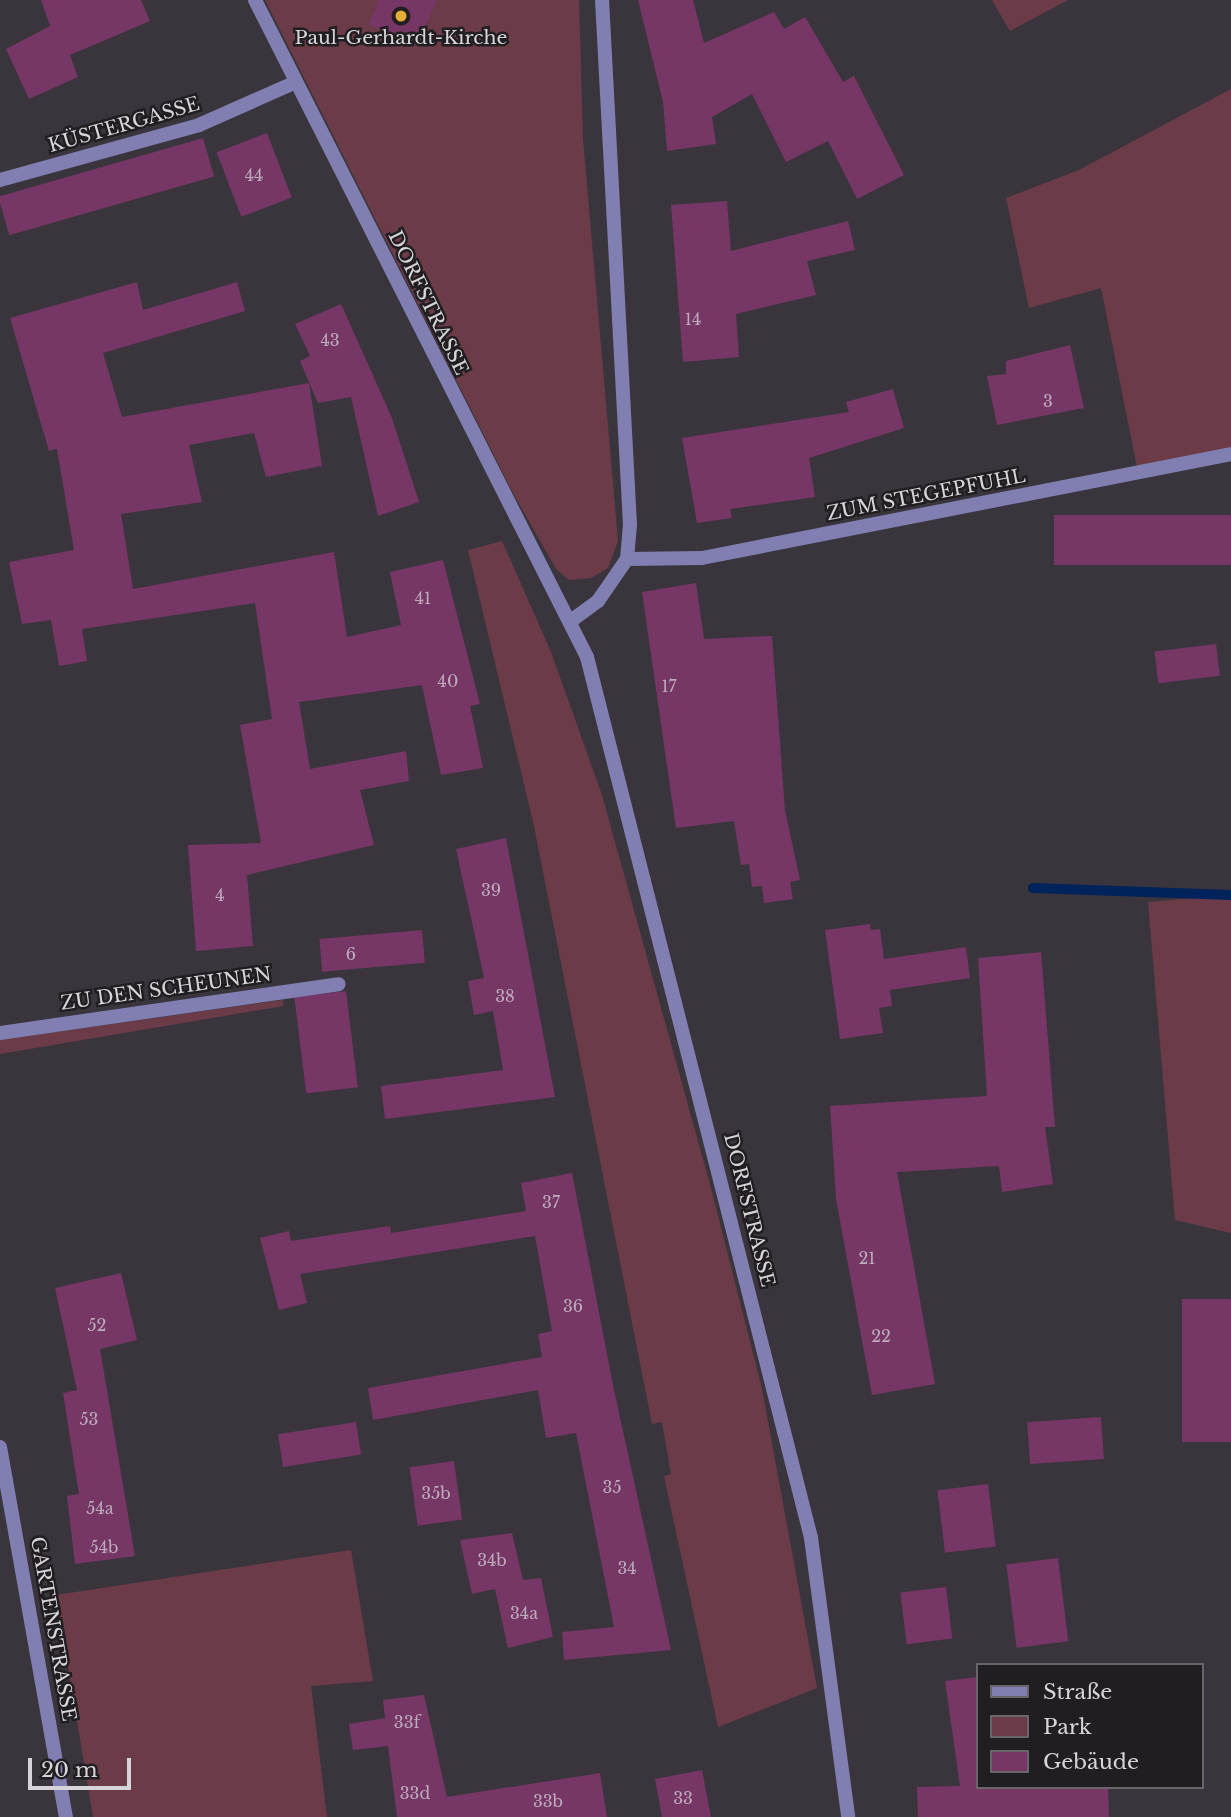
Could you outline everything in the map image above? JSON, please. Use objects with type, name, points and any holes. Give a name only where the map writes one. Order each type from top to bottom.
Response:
[{"type":"street","name":"DORFSTRASSE","points":[[255,0],[500,495],[572,621],[587,657],[811,1538],[848,1817]]},
{"type":"street","points":[[572,621],[598,601],[627,559],[602,0]]},
{"type":"street","name":"KÜSTERGASSE","points":[[0,180],[199,125],[294,83]]},
{"type":"street","name":"ZUM STEGEPFUHL","points":[[627,559],[702,558],[1231,454]]},
{"type":"street","name":"ZU DEN SCHEUNEN","points":[[0,1033],[338,984]]},
{"type":"street","name":"GARTENSTRASSE","points":[[0,1447],[66,1817]]},
{"type":"green space","points":[[265,0],[579,0],[583,139],[618,541],[608,568],[591,578],[569,580],[556,569],[513,493]]},
{"type":"green space","points":[[992,0],[1068,0],[1010,31]]},
{"type":"green space","points":[[1231,89],[1231,456],[1138,472],[1101,288],[1029,308],[1006,198],[1079,170]]},
{"type":"green space","points":[[502,541],[551,652],[602,795],[711,1188],[762,1389],[817,1688],[718,1727],[664,1476],[671,1474],[662,1422],[652,1424],[534,826],[468,550]]},
{"type":"green space","points":[[1231,895],[1231,1233],[1175,1220],[1148,902]]},
{"type":"green space","points":[[283,1000],[283,1006],[0,1054],[0,1040]]},
{"type":"green space","points":[[351,1550],[373,1681],[311,1686],[327,1817],[93,1817],[56,1595]]},
{"type":"building","points":[[41,0],[141,0],[150,21],[70,55],[78,77],[29,99],[6,49],[50,26]]},
{"type":"building","name":"Paul-Gerhardt-Kirche","points":[[379,0],[437,0],[416,46],[369,24]]},
{"type":"building","points":[[638,0],[693,0],[704,43],[774,12],[784,29],[805,17],[843,82],[854,76],[904,175],[857,199],[828,141],[786,162],[752,94],[712,117],[716,144],[667,151],[663,102]]},
{"type":"building","points":[[267,133],[292,197],[241,217],[217,152]]},
{"type":"building","points":[[203,138],[214,176],[9,235],[0,196]]},
{"type":"building","points":[[727,201],[731,251],[848,221],[855,250],[807,261],[816,295],[736,314],[739,357],[683,362],[671,205]]},
{"type":"building","points":[[137,282],[143,310],[237,282],[245,311],[103,353],[122,417],[309,383],[322,466],[266,477],[254,433],[189,445],[202,502],[121,514],[133,589],[334,552],[347,637],[401,625],[390,572],[443,560],[480,704],[470,706],[483,768],[441,775],[422,685],[299,702],[310,769],[406,751],[409,781],[360,790],[374,845],[247,875],[253,946],[196,951],[188,845],[261,843],[240,725],[272,719],[255,603],[82,629],[87,661],[59,666],[51,620],[22,624],[9,562],[74,550],[57,449],[49,451],[10,318]]},
{"type":"building","points":[[341,304],[392,418],[419,502],[378,516],[351,397],[318,403],[300,361],[310,356],[295,324]]},
{"type":"building","points":[[1070,345],[1084,408],[997,425],[987,376],[1006,374],[1006,361]]},
{"type":"building","points":[[893,389],[904,428],[809,458],[815,497],[730,509],[732,518],[697,523],[682,438],[849,412],[846,402]]},
{"type":"building","points":[[1054,515],[1231,515],[1231,565],[1054,565]]},
{"type":"building","points":[[696,583],[704,639],[772,636],[785,810],[800,880],[790,882],[793,899],[764,903],[762,886],[752,887],[749,864],[741,865],[734,821],[676,828],[642,592]]},
{"type":"building","points":[[1216,644],[1220,676],[1158,683],[1154,652]]},
{"type":"building","points":[[506,838],[555,1097],[385,1119],[381,1086],[503,1070],[493,1011],[474,1015],[468,981],[484,978],[456,849]]},
{"type":"building","points":[[870,924],[871,930],[880,929],[884,959],[966,947],[970,978],[890,990],[892,1006],[879,1008],[883,1033],[840,1039],[825,930]]},
{"type":"building","points":[[422,930],[425,963],[322,972],[319,939]]},
{"type":"building","points":[[1041,952],[1055,1127],[1045,1127],[1053,1184],[1002,1192],[999,1166],[897,1172],[935,1384],[872,1395],[836,1199],[830,1106],[987,1096],[978,958]]},
{"type":"building","points":[[346,991],[358,1087],[306,1094],[294,997]]},
{"type":"building","points":[[572,1173],[614,1390],[671,1650],[564,1660],[562,1632],[614,1627],[576,1433],[546,1438],[538,1390],[373,1420],[368,1388],[542,1357],[538,1334],[552,1331],[535,1236],[300,1274],[307,1303],[279,1310],[260,1238],[289,1231],[291,1241],[390,1226],[391,1233],[526,1211],[521,1183]]},
{"type":"building","points":[[121,1273],[137,1340],[100,1349],[135,1556],[75,1564],[67,1496],[79,1494],[63,1393],[77,1390],[55,1288]]},
{"type":"building","points":[[1182,1299],[1231,1299],[1231,1442],[1182,1442]]},
{"type":"building","points":[[1101,1417],[1104,1459],[1030,1464],[1027,1422]]},
{"type":"building","points":[[356,1422],[361,1455],[283,1467],[278,1434]]},
{"type":"building","points":[[454,1461],[462,1519],[418,1526],[409,1467]]},
{"type":"building","points":[[988,1484],[996,1547],[945,1553],[937,1490]]},
{"type":"building","points":[[512,1533],[523,1580],[541,1578],[553,1637],[508,1648],[495,1589],[472,1594],[460,1540]]},
{"type":"building","points":[[1058,1558],[1068,1641],[1017,1648],[1006,1564]]},
{"type":"building","points":[[946,1587],[952,1639],[907,1644],[900,1593]]},
{"type":"building","points":[[976,1677],[976,1789],[1108,1789],[1109,1817],[918,1817],[917,1787],[960,1786],[945,1681]]},
{"type":"building","points":[[424,1695],[447,1797],[600,1773],[607,1817],[397,1817],[388,1746],[353,1750],[349,1724],[385,1718],[383,1700]]},
{"type":"building","points":[[702,1770],[711,1817],[662,1817],[655,1779]]},
{"type":"waterway","points":[[1033,888],[1231,895]]},
{"type":"place","name":"Paul-Gerhardt-Kirche","points":[[401,16]]}]
